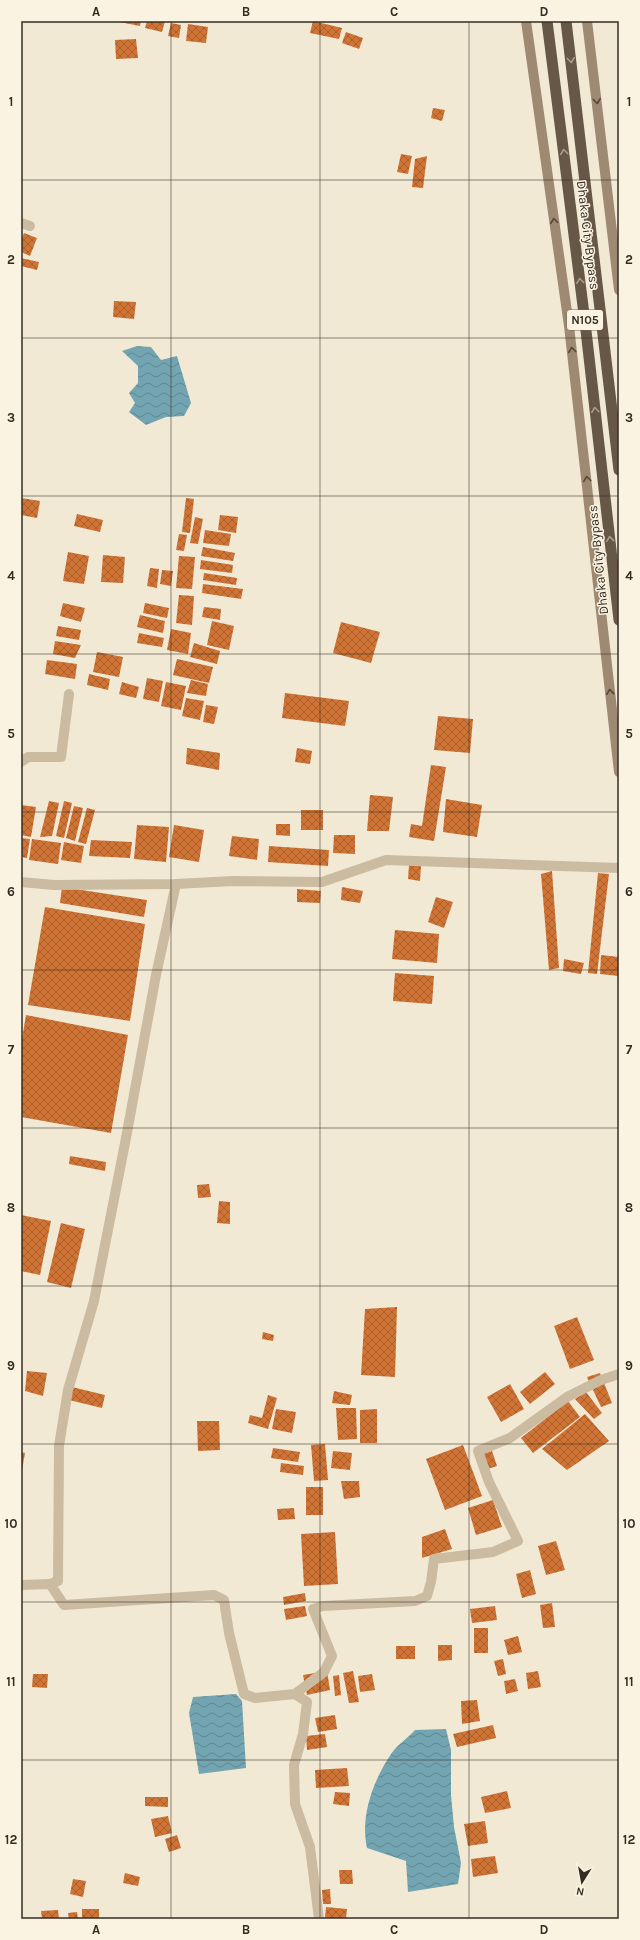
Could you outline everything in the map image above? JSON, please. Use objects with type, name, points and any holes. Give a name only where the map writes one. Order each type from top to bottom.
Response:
[{"type":"highway","name":"Dhaka City Bypass","points":[[547,21],[586,330],[619,620]]},
{"type":"highway","name":"Dhaka City Bypass","points":[[566,21],[619,470]]},
{"type":"main road","points":[[526,21],[569,326],[619,772]]},
{"type":"main road","points":[[587,21],[619,290]]},
{"type":"street","points":[[21,762],[28,757],[61,757],[69,694]]},
{"type":"street","points":[[21,882],[54,884],[176,884],[233,881],[322,882],[386,860],[619,868]]},
{"type":"street","points":[[21,1585],[50,1584],[58,1581],[59,1446],[68,1390],[94,1300],[156,975],[176,884]]},
{"type":"street","points":[[50,1584],[64,1605],[214,1594],[224,1600],[244,1694],[255,1698],[296,1694],[324,1672],[332,1656],[313,1609],[323,1606],[415,1601],[426,1596],[432,1582],[434,1559],[493,1552],[518,1541],[489,1482],[478,1451],[510,1438],[567,1397],[601,1380],[619,1374]]},
{"type":"street","points":[[296,1694],[307,1702],[303,1734],[294,1765],[296,1804],[310,1847],[319,1919]]},
{"type":"water","points":[[137,346],[151,347],[161,360],[177,356],[191,403],[184,416],[166,417],[146,425],[129,412],[135,403],[129,393],[138,383],[138,366],[122,351]]},
{"type":"water","points":[[236,1694],[242,1701],[246,1768],[199,1774],[189,1713],[193,1697]]},
{"type":"water","points":[[446,1729],[451,1750],[451,1795],[454,1827],[461,1863],[458,1884],[408,1892],[406,1861],[367,1848],[365,1824],[367,1811],[379,1776],[396,1748],[415,1730]]},
{"type":"building","points":[[114,21],[141,21],[140,26]]},
{"type":"building","points":[[147,21],[165,21],[162,32],[145,28]]},
{"type":"building","points":[[313,21],[342,28],[339,39],[310,33]]},
{"type":"building","points":[[171,23],[181,25],[179,38],[168,36]]},
{"type":"building","points":[[188,24],[208,27],[206,43],[186,41]]},
{"type":"building","points":[[346,32],[363,38],[359,49],[342,43]]},
{"type":"building","points":[[136,39],[138,58],[116,59],[115,40]]},
{"type":"building","points":[[433,108],[445,110],[442,121],[431,118]]},
{"type":"building","points":[[401,154],[412,156],[408,174],[397,172]]},
{"type":"building","points":[[427,156],[423,188],[412,187],[415,159]]},
{"type":"building","points":[[24,233],[37,238],[30,256],[21,252],[21,240]]},
{"type":"building","points":[[21,258],[39,262],[37,270],[21,266]]},
{"type":"building","points":[[114,301],[136,302],[134,319],[113,317]]},
{"type":"building","points":[[21,498],[40,501],[37,518],[21,515]]},
{"type":"building","points":[[186,498],[194,499],[190,533],[182,532]]},
{"type":"building","points":[[77,514],[103,520],[100,532],[74,526]]},
{"type":"building","points":[[220,515],[238,517],[236,533],[218,530]]},
{"type":"building","points":[[195,517],[203,519],[198,544],[190,543]]},
{"type":"building","points":[[205,530],[231,534],[229,546],[203,543]]},
{"type":"building","points":[[179,534],[187,535],[184,551],[176,550]]},
{"type":"building","points":[[203,547],[235,553],[233,561],[201,556]]},
{"type":"building","points":[[68,552],[89,556],[84,584],[63,581]]},
{"type":"building","points":[[103,555],[125,557],[123,583],[101,582]]},
{"type":"building","points":[[179,556],[195,557],[192,589],[176,588]]},
{"type":"building","points":[[201,560],[233,565],[232,573],[200,569]]},
{"type":"building","points":[[150,568],[159,569],[157,588],[147,586]]},
{"type":"building","points":[[162,570],[173,571],[171,586],[160,584]]},
{"type":"building","points":[[204,573],[237,578],[236,585],[203,580]]},
{"type":"building","points":[[203,584],[243,589],[241,599],[202,593]]},
{"type":"building","points":[[179,595],[194,596],[192,625],[176,623]]},
{"type":"building","points":[[63,603],[85,608],[81,622],[60,616]]},
{"type":"building","points":[[145,603],[169,608],[167,618],[143,613]]},
{"type":"building","points":[[204,607],[221,609],[220,620],[202,617]]},
{"type":"building","points":[[140,615],[165,621],[163,633],[137,627]]},
{"type":"building","points":[[212,621],[234,626],[229,650],[207,645]]},
{"type":"building","points":[[341,622],[380,632],[371,663],[333,653]]},
{"type":"building","points":[[58,626],[81,630],[79,640],[56,636]]},
{"type":"building","points":[[171,629],[191,633],[188,654],[167,650]]},
{"type":"building","points":[[139,633],[164,638],[162,647],[137,643]]},
{"type":"building","points":[[55,641],[81,645],[75,658],[53,654]]},
{"type":"building","points":[[194,643],[220,651],[217,664],[190,657]]},
{"type":"building","points":[[97,652],[123,657],[119,677],[93,672]]},
{"type":"building","points":[[177,659],[213,667],[209,683],[173,675]]},
{"type":"building","points":[[47,660],[77,664],[75,679],[45,674]]},
{"type":"building","points":[[89,674],[110,679],[108,690],[87,685]]},
{"type":"building","points":[[147,678],[163,681],[159,702],[143,699]]},
{"type":"building","points":[[191,680],[208,684],[206,696],[187,693]]},
{"type":"building","points":[[122,682],[139,687],[136,698],[119,694]]},
{"type":"building","points":[[166,682],[186,686],[181,710],[161,706]]},
{"type":"building","points":[[285,693],[349,701],[345,726],[282,718]]},
{"type":"building","points":[[186,698],[204,701],[200,720],[182,716]]},
{"type":"building","points":[[206,705],[218,707],[214,724],[203,722]]},
{"type":"building","points":[[438,716],[473,719],[470,753],[434,750]]},
{"type":"building","points":[[187,748],[220,753],[219,770],[186,764]]},
{"type":"building","points":[[297,748],[312,751],[310,764],[295,762]]},
{"type":"building","points":[[431,765],[446,767],[434,841],[409,837],[411,824],[422,826]]},
{"type":"building","points":[[370,795],[393,797],[389,831],[367,831]]},
{"type":"building","points":[[446,799],[482,805],[477,837],[443,832]]},
{"type":"building","points":[[49,801],[59,803],[52,836],[40,837]]},
{"type":"building","points":[[64,801],[72,803],[64,838],[56,836]]},
{"type":"building","points":[[21,805],[36,807],[31,837],[21,835]]},
{"type":"building","points":[[74,806],[83,808],[75,841],[66,838]]},
{"type":"building","points":[[87,808],[95,810],[86,844],[78,842]]},
{"type":"building","points":[[301,810],[323,810],[323,830],[301,830]]},
{"type":"building","points":[[276,824],[290,824],[290,836],[276,835]]},
{"type":"building","points":[[137,825],[169,827],[166,862],[134,859]]},
{"type":"building","points":[[174,825],[204,830],[199,862],[169,857]]},
{"type":"building","points":[[334,835],[355,835],[355,854],[333,853]]},
{"type":"building","points":[[232,836],[259,839],[257,860],[229,856]]},
{"type":"building","points":[[21,838],[30,839],[27,858],[21,857]]},
{"type":"building","points":[[32,839],[61,843],[58,864],[29,860]]},
{"type":"building","points":[[91,840],[132,842],[130,858],[89,856]]},
{"type":"building","points":[[64,842],[84,846],[81,863],[61,860]]},
{"type":"building","points":[[269,846],[329,850],[328,866],[268,862]]},
{"type":"building","points":[[409,865],[421,866],[420,881],[408,879]]},
{"type":"building","points":[[552,871],[559,968],[549,970],[541,874]]},
{"type":"building","points":[[598,873],[609,874],[597,974],[588,973]]},
{"type":"building","points":[[62,887],[147,900],[144,917],[60,903]]},
{"type":"building","points":[[342,887],[363,891],[360,903],[341,900]]},
{"type":"building","points":[[297,889],[321,891],[320,903],[297,902]]},
{"type":"building","points":[[436,897],[453,902],[444,928],[428,922]]},
{"type":"building","points":[[45,907],[145,924],[130,1021],[28,1005]]},
{"type":"building","points":[[395,930],[439,934],[437,963],[392,959]]},
{"type":"building","points":[[601,955],[619,957],[619,976],[600,974]]},
{"type":"building","points":[[564,959],[584,963],[581,974],[563,971]]},
{"type":"building","points":[[395,973],[434,976],[432,1004],[393,1001]]},
{"type":"building","points":[[26,1015],[128,1035],[111,1133],[21,1117],[21,1045]]},
{"type":"building","points":[[70,1156],[106,1162],[105,1171],[69,1164]]},
{"type":"building","points":[[209,1184],[211,1197],[198,1198],[197,1185]]},
{"type":"building","points":[[219,1201],[230,1202],[230,1224],[217,1223]]},
{"type":"building","points":[[21,1215],[51,1221],[40,1275],[21,1271]]},
{"type":"building","points":[[61,1223],[85,1229],[71,1288],[47,1282]]},
{"type":"building","points":[[397,1307],[395,1377],[361,1375],[365,1309]]},
{"type":"building","points":[[577,1317],[594,1360],[570,1369],[554,1326]]},
{"type":"building","points":[[263,1332],[274,1335],[273,1341],[262,1339]]},
{"type":"building","points":[[27,1371],[47,1373],[43,1396],[25,1391]]},
{"type":"building","points":[[545,1372],[555,1384],[530,1404],[520,1392]]},
{"type":"building","points":[[600,1373],[612,1403],[601,1407],[587,1377]]},
{"type":"building","points":[[510,1384],[524,1409],[501,1422],[487,1397]]},
{"type":"building","points":[[72,1387],[105,1395],[102,1408],[69,1400]]},
{"type":"building","points":[[334,1391],[352,1395],[350,1405],[332,1403]]},
{"type":"building","points":[[586,1392],[602,1413],[594,1419],[575,1399]]},
{"type":"building","points":[[268,1395],[277,1398],[268,1429],[248,1423],[250,1415],[262,1418]]},
{"type":"building","points":[[568,1401],[580,1417],[533,1453],[521,1438]]},
{"type":"building","points":[[336,1408],[356,1408],[357,1439],[338,1440]]},
{"type":"building","points":[[276,1409],[296,1412],[292,1433],[272,1429]]},
{"type":"building","points":[[377,1409],[377,1443],[360,1443],[360,1410]]},
{"type":"building","points":[[585,1414],[609,1441],[567,1470],[542,1449]]},
{"type":"building","points":[[197,1421],[219,1421],[220,1450],[198,1451]]},
{"type":"building","points":[[325,1444],[328,1480],[314,1481],[311,1445]]},
{"type":"building","points":[[463,1445],[482,1496],[445,1510],[426,1459]]},
{"type":"building","points":[[273,1448],[300,1452],[298,1462],[271,1458]]},
{"type":"building","points":[[333,1451],[352,1453],[350,1470],[331,1468]]},
{"type":"building","points":[[492,1451],[497,1466],[488,1469],[482,1454]]},
{"type":"building","points":[[21,1452],[25,1453],[22,1470],[21,1470]]},
{"type":"building","points":[[281,1463],[304,1466],[303,1475],[280,1472]]},
{"type":"building","points":[[341,1481],[359,1481],[360,1497],[344,1499]]},
{"type":"building","points":[[306,1487],[323,1487],[323,1515],[306,1515]]},
{"type":"building","points":[[493,1500],[502,1527],[476,1535],[468,1508]]},
{"type":"building","points":[[294,1508],[295,1519],[278,1520],[277,1509]]},
{"type":"building","points":[[445,1529],[452,1549],[422,1558],[422,1537]]},
{"type":"building","points":[[335,1532],[338,1584],[304,1586],[301,1534]]},
{"type":"building","points":[[556,1541],[565,1570],[546,1575],[538,1546]]},
{"type":"building","points":[[530,1570],[536,1594],[522,1598],[516,1574]]},
{"type":"building","points":[[305,1593],[306,1601],[284,1605],[283,1597]]},
{"type":"building","points":[[552,1603],[555,1627],[543,1628],[540,1605]]},
{"type":"building","points":[[305,1606],[307,1616],[286,1620],[284,1609]]},
{"type":"building","points":[[495,1606],[497,1620],[472,1623],[470,1609]]},
{"type":"building","points":[[474,1628],[488,1628],[488,1653],[474,1653]]},
{"type":"building","points":[[518,1636],[522,1652],[508,1655],[504,1640]]},
{"type":"building","points":[[438,1645],[452,1645],[452,1660],[438,1661]]},
{"type":"building","points":[[396,1646],[415,1646],[415,1659],[396,1659]]},
{"type":"building","points":[[503,1659],[506,1674],[498,1676],[494,1661]]},
{"type":"building","points":[[327,1671],[330,1690],[307,1695],[303,1675]]},
{"type":"building","points":[[353,1671],[359,1702],[349,1703],[343,1673]]},
{"type":"building","points":[[538,1671],[541,1687],[528,1689],[526,1673]]},
{"type":"building","points":[[33,1674],[48,1674],[47,1688],[32,1687]]},
{"type":"building","points":[[372,1674],[375,1690],[360,1692],[358,1676]]},
{"type":"building","points":[[339,1675],[341,1695],[335,1696],[333,1676]]},
{"type":"building","points":[[515,1679],[518,1691],[506,1694],[504,1681]]},
{"type":"building","points":[[477,1700],[480,1721],[462,1724],[461,1701]]},
{"type":"building","points":[[335,1715],[337,1729],[318,1732],[315,1718]]},
{"type":"building","points":[[493,1725],[496,1738],[457,1747],[453,1734]]},
{"type":"building","points":[[325,1734],[327,1747],[307,1750],[306,1736]]},
{"type":"building","points":[[347,1768],[349,1786],[316,1788],[315,1770]]},
{"type":"building","points":[[507,1791],[511,1808],[485,1813],[481,1797]]},
{"type":"building","points":[[335,1792],[350,1793],[349,1806],[333,1804]]},
{"type":"building","points":[[145,1797],[168,1797],[168,1807],[145,1806]]},
{"type":"building","points":[[168,1816],[172,1833],[155,1837],[151,1819]]},
{"type":"building","points":[[485,1821],[488,1843],[468,1846],[464,1824]]},
{"type":"building","points":[[177,1835],[181,1848],[169,1852],[165,1839]]},
{"type":"building","points":[[495,1856],[498,1873],[473,1877],[471,1859]]},
{"type":"building","points":[[339,1870],[352,1870],[353,1884],[340,1884]]},
{"type":"building","points":[[125,1873],[140,1877],[138,1886],[123,1883]]},
{"type":"building","points":[[73,1879],[86,1881],[83,1897],[70,1894]]},
{"type":"building","points":[[330,1889],[331,1904],[323,1904],[322,1890]]},
{"type":"building","points":[[326,1907],[347,1909],[346,1919],[325,1918]]},
{"type":"building","points":[[82,1909],[99,1909],[99,1919],[82,1919]]},
{"type":"building","points":[[58,1910],[59,1919],[42,1919],[41,1911]]},
{"type":"building","points":[[77,1912],[78,1919],[69,1919],[68,1913]]}]
